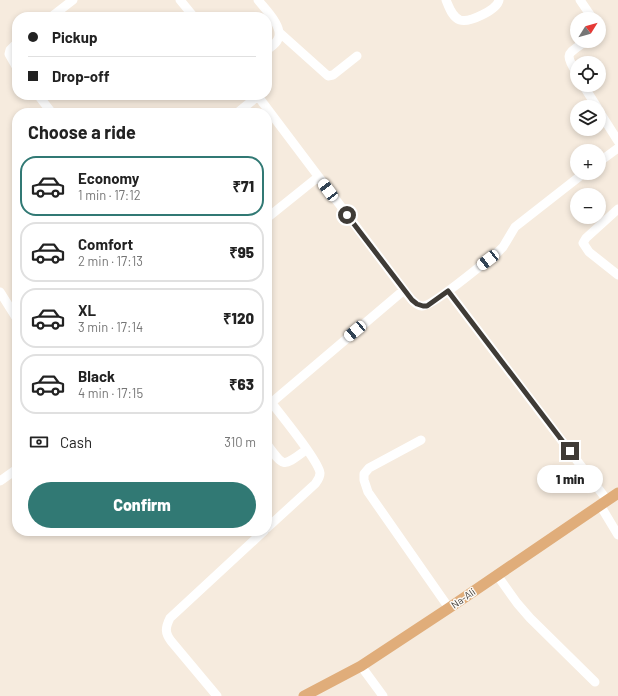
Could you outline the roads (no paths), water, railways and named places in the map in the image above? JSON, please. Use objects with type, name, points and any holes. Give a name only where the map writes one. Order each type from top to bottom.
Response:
[{"type":"main road","name":"Na-Ali","points":[[304,696],[361,666],[450,608],[618,493]]},
{"type":"street","points":[[57,12],[73,0]]},
{"type":"street","points":[[180,0],[190,12]]},
{"type":"street","points":[[258,0],[267,12]]},
{"type":"street","points":[[446,0],[450,10],[456,18],[466,21],[492,10],[498,5],[500,0]]},
{"type":"street","points":[[580,0],[588,12]]},
{"type":"street","points":[[272,18],[277,25],[280,33],[328,76],[357,56]]},
{"type":"street","points":[[272,45],[279,38],[280,33]]},
{"type":"street","points":[[12,48],[8,54],[12,60]]},
{"type":"street","points":[[570,62],[570,53],[577,48]]},
{"type":"street","points":[[42,100],[48,108]]},
{"type":"street","points":[[243,108],[252,100]]},
{"type":"street","points":[[272,114],[404,290],[417,304],[423,306],[427,306],[448,291],[498,252],[503,247],[511,232],[520,223],[575,180]]},
{"type":"street","points":[[606,122],[618,141]]},
{"type":"street","points":[[606,157],[618,148]]},
{"type":"street","points":[[272,214],[318,177]]},
{"type":"street","points":[[618,209],[586,238],[583,243],[589,252],[618,276]]},
{"type":"street","points":[[272,398],[404,290]]},
{"type":"street","points":[[448,291],[604,503],[618,535]]},
{"type":"street","points":[[0,292],[12,310]]},
{"type":"street","points":[[272,404],[317,465],[320,472],[319,479],[272,523]]},
{"type":"street","points":[[421,440],[369,468],[364,474],[364,480],[368,492],[386,519],[450,608]]},
{"type":"street","points":[[272,451],[283,463],[289,462],[306,450]]},
{"type":"street","points":[[0,481],[12,473]]},
{"type":"street","points":[[218,696],[171,641],[166,634],[166,626],[170,618],[259,536]]},
{"type":"street","points":[[497,575],[530,618],[595,682]]},
{"type":"street","points":[[361,666],[383,696]]}]
